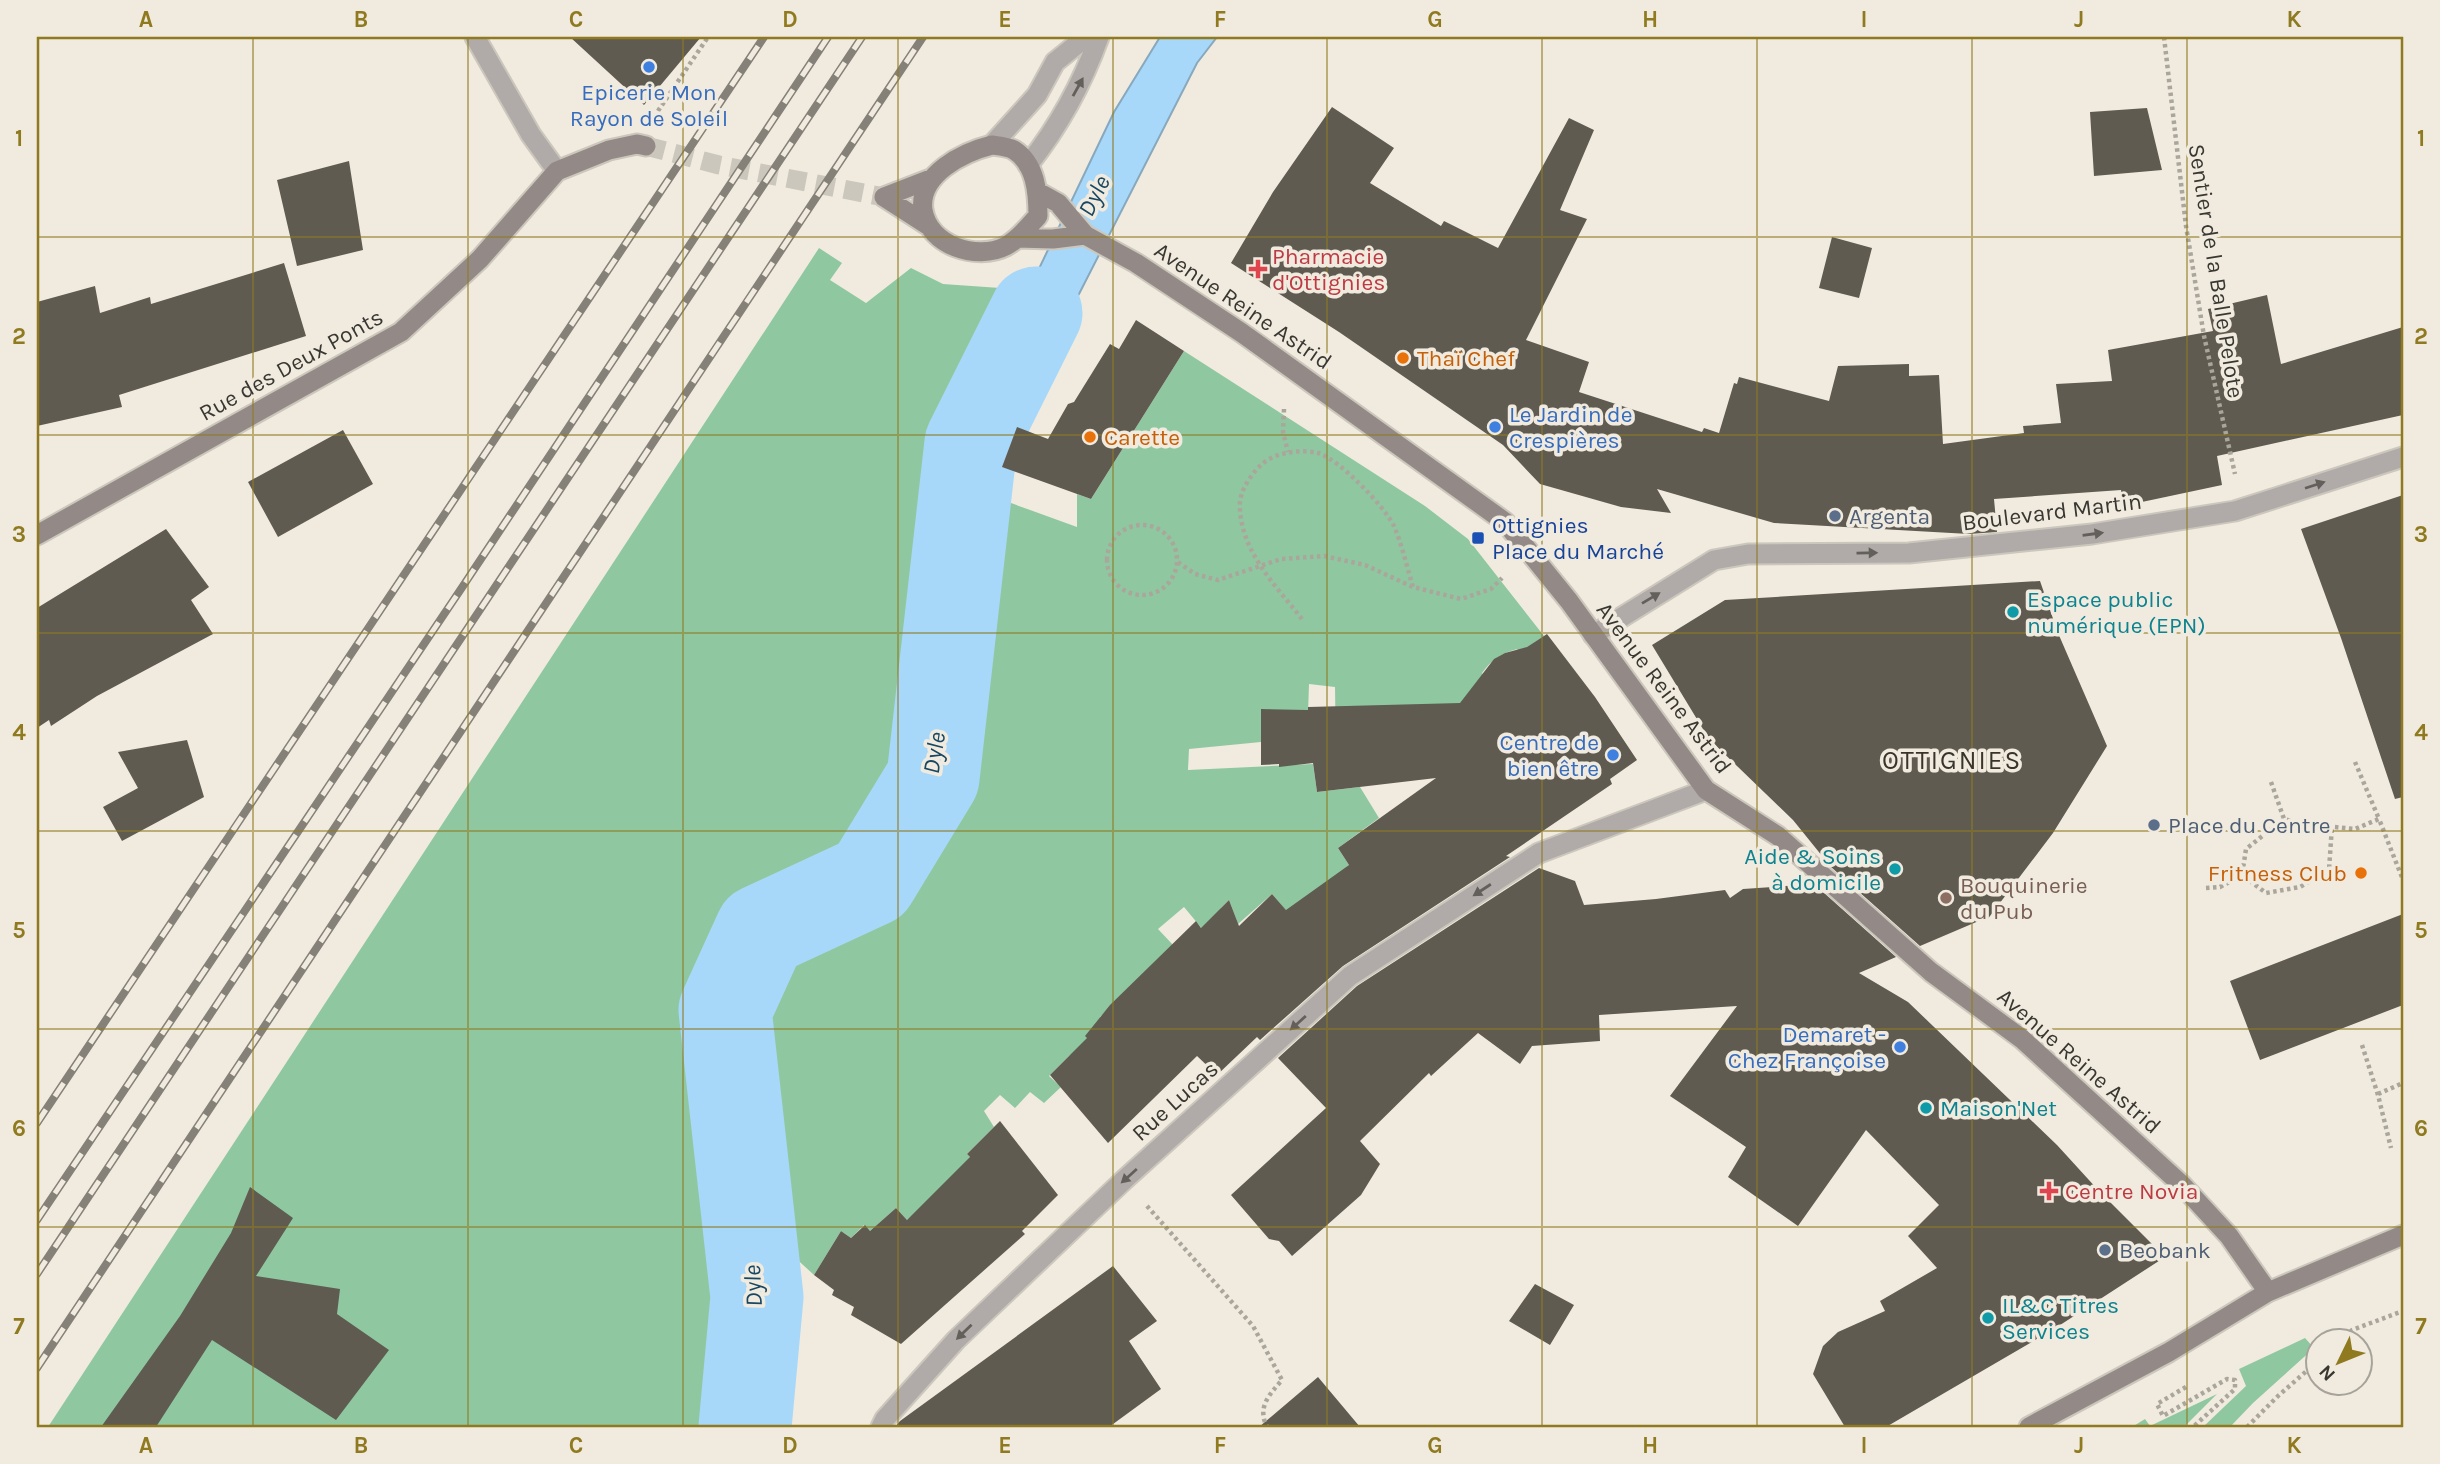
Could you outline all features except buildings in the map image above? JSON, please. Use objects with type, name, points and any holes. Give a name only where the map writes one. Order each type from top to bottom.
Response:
[{"type":"main road","name":"Rue des Deux Ponts","points":[[37,536],[401,332],[480,259],[556,171],[609,149],[642,145]]},
{"type":"main road","points":[[992,145],[1014,149],[1028,165],[1038,192],[1038,216],[1017,238],[990,252],[966,251],[943,240],[929,226],[884,197],[933,178],[962,156],[992,145]]},
{"type":"main road","points":[[929,226],[923,213],[923,201],[933,178]]},
{"type":"main road","points":[[1038,192],[1058,203],[1085,235]]},
{"type":"main road","points":[[1017,238],[1053,239],[1085,235]]},
{"type":"main road","name":"Avenue Reine Astrid","points":[[1085,235],[1112,248],[1242,332],[1506,522],[1569,601],[1706,790],[1778,836],[1931,972],[2022,1039],[2182,1185],[2229,1236],[2268,1292]]},
{"type":"main road","points":[[2029,1427],[2169,1352],[2268,1292],[2403,1235]]},
{"type":"street","points":[[475,37],[531,135],[556,171]]},
{"type":"street","points":[[992,145],[1037,95],[1055,62],[1086,37]]},
{"type":"street","points":[[1028,165],[1052,134],[1085,74],[1099,37]]},
{"type":"street","name":"Boulevard Martin","points":[[1593,635],[1714,560],[1748,554],[1909,553],[2092,534],[2246,508],[2403,457]]},
{"type":"street","name":"Rue Lucas","points":[[881,1427],[885,1419],[956,1340],[1124,1181],[1350,976],[1539,853],[1706,790]]},
{"type":"path","points":[[642,145],[708,37]]},
{"type":"path","name":"Sentier de la Balle Pelote","points":[[2164,37],[2186,226],[2204,336],[2236,477],[2246,508]]},
{"type":"path","points":[[1284,408],[1283,432],[1288,452]]},
{"type":"path","points":[[1302,619],[1259,566],[1245,534],[1239,508],[1247,481],[1264,462],[1288,452],[1320,453],[1353,477],[1375,498],[1393,525],[1413,587]]},
{"type":"path","points":[[1178,562],[1175,574],[1160,591],[1149,595],[1137,595],[1117,584],[1110,575],[1107,564],[1108,552],[1119,532],[1130,526],[1153,526],[1164,531],[1172,540],[1178,562],[1195,574],[1217,580],[1281,559],[1324,556],[1365,565],[1413,587],[1461,599],[1491,589],[1507,574]]},
{"type":"path","points":[[2355,762],[2403,880]]},
{"type":"path","points":[[2271,782],[2284,818]]},
{"type":"path","points":[[2284,818],[2302,824],[2355,829],[2379,819]]},
{"type":"path","points":[[2242,876],[2246,849],[2284,818]]},
{"type":"path","points":[[2242,876],[2266,893],[2300,887],[2329,870],[2332,827]]},
{"type":"path","points":[[2206,888],[2220,887],[2242,876]]},
{"type":"path","points":[[2362,1045],[2391,1148]]},
{"type":"path","points":[[2378,1095],[2403,1083]]},
{"type":"path","points":[[1124,1181],[1253,1326],[1282,1380],[1264,1402],[1263,1420],[1267,1427]]},
{"type":"path","points":[[2358,1328],[2403,1311]]},
{"type":"path","points":[[2169,1352],[2187,1388],[2157,1405],[2163,1416],[2227,1379],[2235,1380],[2235,1389],[2193,1427]]},
{"type":"path","points":[[2247,1427],[2304,1373]]},
{"type":"green space","points":[[819,248],[842,263],[830,280],[866,303],[911,268],[943,284],[1028,290],[967,419],[991,433],[986,494],[1077,527],[1077,494],[1091,499],[1184,351],[1425,506],[1468,539],[1544,636],[1520,652],[1517,649],[1502,655],[1482,673],[1501,701],[1336,762],[1335,687],[1309,684],[1308,714],[1261,709],[1261,742],[1189,749],[1188,770],[1313,764],[1317,792],[1360,787],[1379,818],[1338,848],[1349,865],[1291,916],[1272,894],[1238,924],[1229,900],[1221,908],[1214,943],[1184,907],[1158,929],[1206,980],[1130,986],[1100,1017],[1103,1020],[1090,1041],[1069,1056],[1049,1076],[1061,1087],[1044,1103],[1030,1092],[1015,1108],[1000,1095],[984,1111],[994,1127],[967,1154],[976,1164],[907,1220],[896,1208],[870,1231],[864,1225],[851,1238],[841,1231],[814,1275],[777,1241],[778,1294],[714,1427],[48,1427]]},
{"type":"green space","points":[[2304,1338],[2304,1357],[2230,1427],[2203,1427],[2246,1386],[2239,1369]]},
{"type":"green space","points":[[2217,1394],[2184,1427],[2132,1427],[2145,1419],[2150,1426]]},
{"type":"water","points":[[1160,37],[1217,37],[1197,63],[1079,294],[991,433],[967,419],[1114,112]]},
{"type":"waterway","name":"Dyle","points":[[745,1427],[757,1297],[725,1010],[761,931],[871,880],[933,778],[971,443],[1036,313]]},
{"type":"tunnel","points":[[646,146],[719,165],[884,197]]},
{"type":"railway","points":[[37,1123],[764,37]]},
{"type":"railway","points":[[37,1220],[828,37]]},
{"type":"railway","points":[[37,1274],[862,37]]},
{"type":"railway","points":[[37,1368],[923,37]]},
{"type":"place","name":"Epicerie Mon Rayon de Soleil","points":[[649,67]]},
{"type":"place","name":"Pharmacie d'Ottignies","points":[[1258,269]]},
{"type":"place","name":"Thaï Chef","points":[[1403,358]]},
{"type":"place","name":"Le Jardin de Crespières","points":[[1495,427]]},
{"type":"place","name":"Carette","points":[[1090,437]]},
{"type":"place","name":"Argenta","points":[[1835,516]]},
{"type":"place","name":"Ottignies Place du Marché","points":[[1478,538]]},
{"type":"place","name":"Espace public numérique (EPN)","points":[[2013,612]]},
{"type":"place","name":"Centre de bien être","points":[[1613,755]]},
{"type":"place","name":"Place du Centre","points":[[2154,825]]},
{"type":"place","name":"Aide & Soins à domicile","points":[[1895,869]]},
{"type":"place","name":"Fritness Club","points":[[2361,873]]},
{"type":"place","name":"Bouquinerie du Pub","points":[[1946,898]]},
{"type":"place","name":"Demaret - Chez Françoise","points":[[1900,1047]]},
{"type":"place","name":"Maison'Net","points":[[1926,1108]]},
{"type":"place","name":"Centre Novia","points":[[2049,1191]]},
{"type":"place","name":"Beobank","points":[[2105,1250]]},
{"type":"place","name":"IL&C Titres Services","points":[[1988,1318]]},
{"type":"district","name":"OTTIGNIES","points":[[1952,760]]}]
